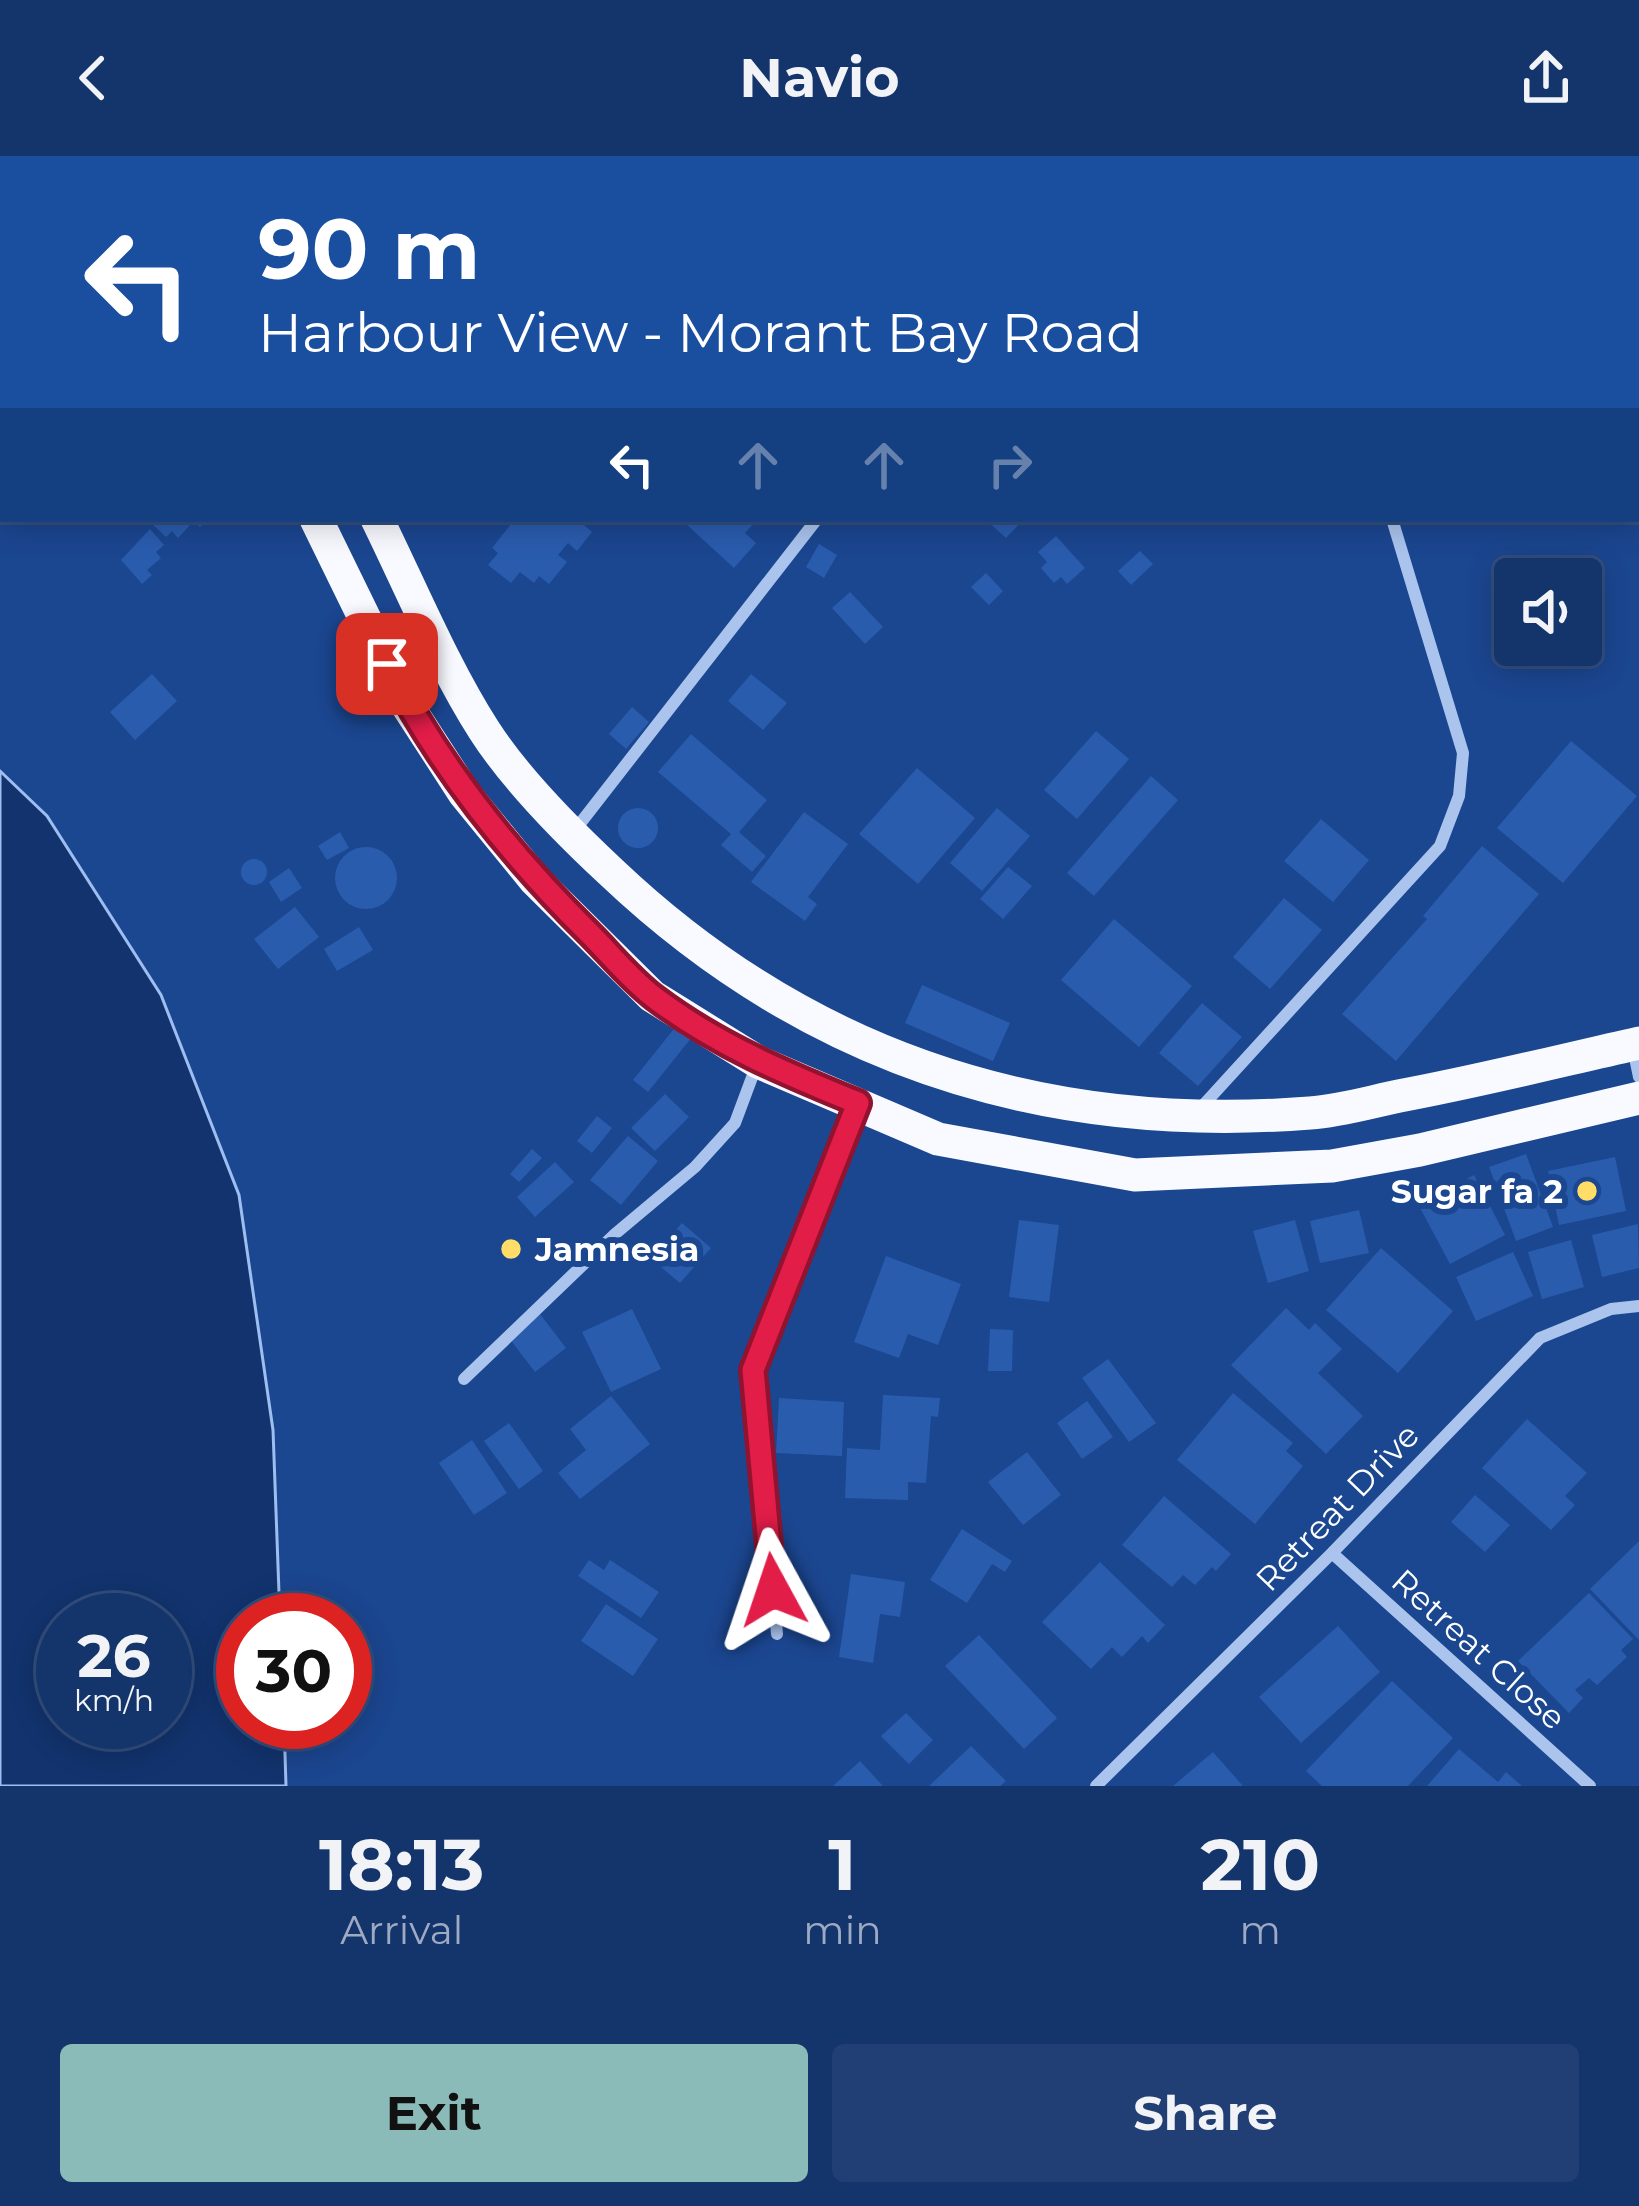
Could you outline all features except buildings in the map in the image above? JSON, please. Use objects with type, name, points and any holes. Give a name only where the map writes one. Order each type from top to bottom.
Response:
[{"type":"highway","points":[[317,522],[407,705],[464,793],[535,880],[652,996],[758,1062],[938,1139],[1135,1175],[1332,1166],[1639,1098]]},
{"type":"highway","points":[[379,522],[484,731],[571,835],[660,919],[740,978],[918,1068],[1059,1106],[1192,1117],[1314,1113],[1637,1055]]},
{"type":"street","points":[[571,835],[816,522]]},
{"type":"street","points":[[1192,1117],[1440,846],[1459,796],[1463,753],[1393,522]]},
{"type":"street","points":[[464,1379],[615,1234],[695,1167],[735,1123],[758,1062]]},
{"type":"street","points":[[777,1634],[753,1370],[858,1103]]},
{"type":"street","name":"Retreat Drive","points":[[1096,1786],[1540,1338],[1611,1309],[1639,1306]]},
{"type":"street","name":"Retreat Close","points":[[1332,1552],[1591,1786]]},
{"type":"water","points":[[0,771],[47,816],[161,995],[239,1195],[273,1430],[279,1593],[216,1593],[216,1749],[285,1749],[286,1786],[0,1786]]},
{"type":"place","name":"Sugar fa 2","points":[[1587,1191]]},
{"type":"place","name":"Jamnesia","points":[[511,1249]]},
{"type":"route","points":[[387,664],[407,705],[464,793],[535,880],[652,996],[758,1062],[858,1103],[753,1370],[773,1590]]}]
